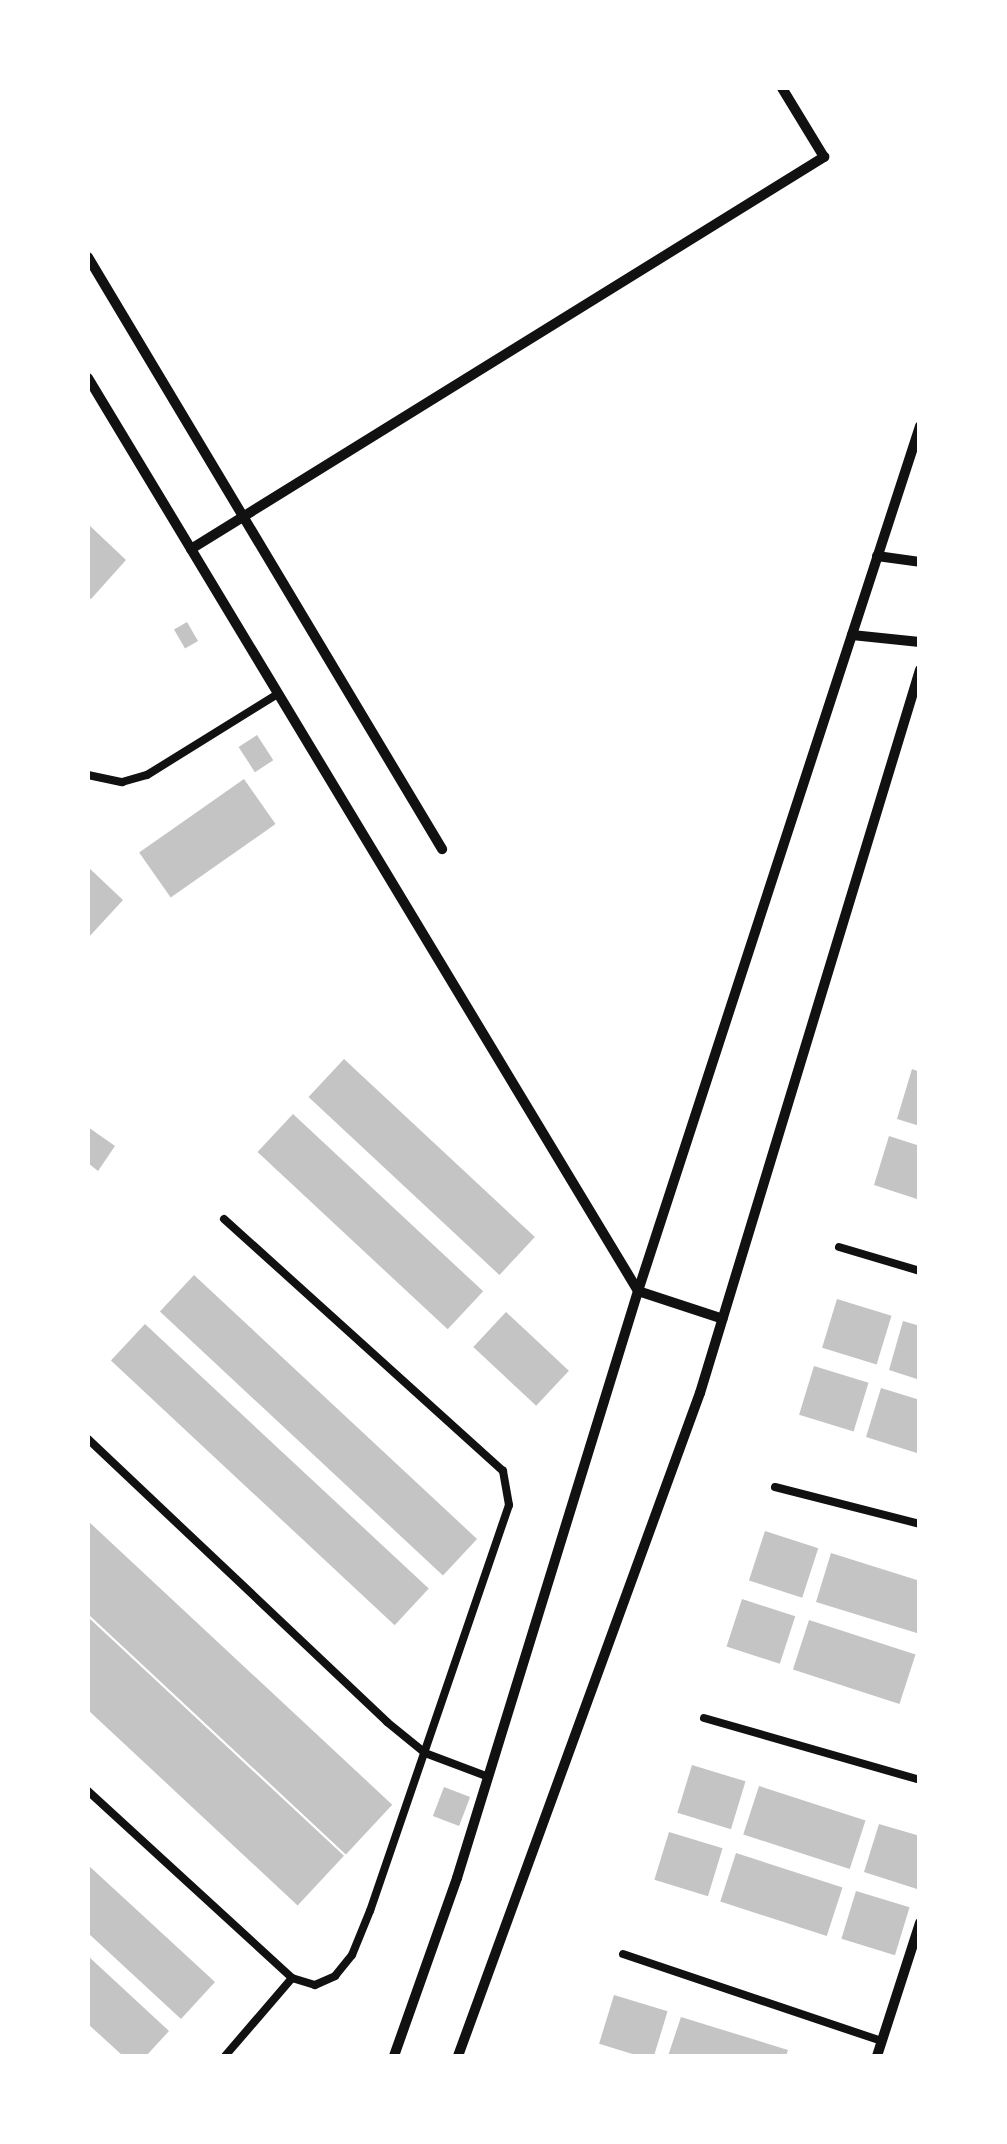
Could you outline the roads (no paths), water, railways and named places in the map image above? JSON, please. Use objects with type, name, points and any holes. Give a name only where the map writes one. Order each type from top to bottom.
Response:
[{"type":"street","points":[[191,549],[824,156],[782,88]]},
{"type":"street","points":[[88,258],[442,849]]},
{"type":"street","points":[[88,378],[638,1291],[723,1319]]},
{"type":"street","points":[[394,2056],[488,1776],[638,1291],[920,426]]},
{"type":"street","points":[[877,556],[920,562]]},
{"type":"street","points":[[852,635],[920,642]]},
{"type":"street","points":[[458,2056],[693,1412],[920,670]]},
{"type":"street","points":[[877,2056],[920,1923]]},
{"type":"lane","points":[[88,775],[122,782],[148,776],[276,695]]},
{"type":"lane","points":[[88,1791],[292,1978],[315,1985],[335,1976],[352,1955],[509,1506],[509,1484],[504,1470],[224,1219]]},
{"type":"lane","points":[[839,1247],[920,1271]]},
{"type":"lane","points":[[88,1438],[425,1753],[488,1776]]},
{"type":"lane","points":[[776,1486],[920,1524]]},
{"type":"lane","points":[[704,1718],[920,1780]]},
{"type":"lane","points":[[623,1954],[882,2041]]},
{"type":"lane","points":[[225,2056],[292,1978]]}]
